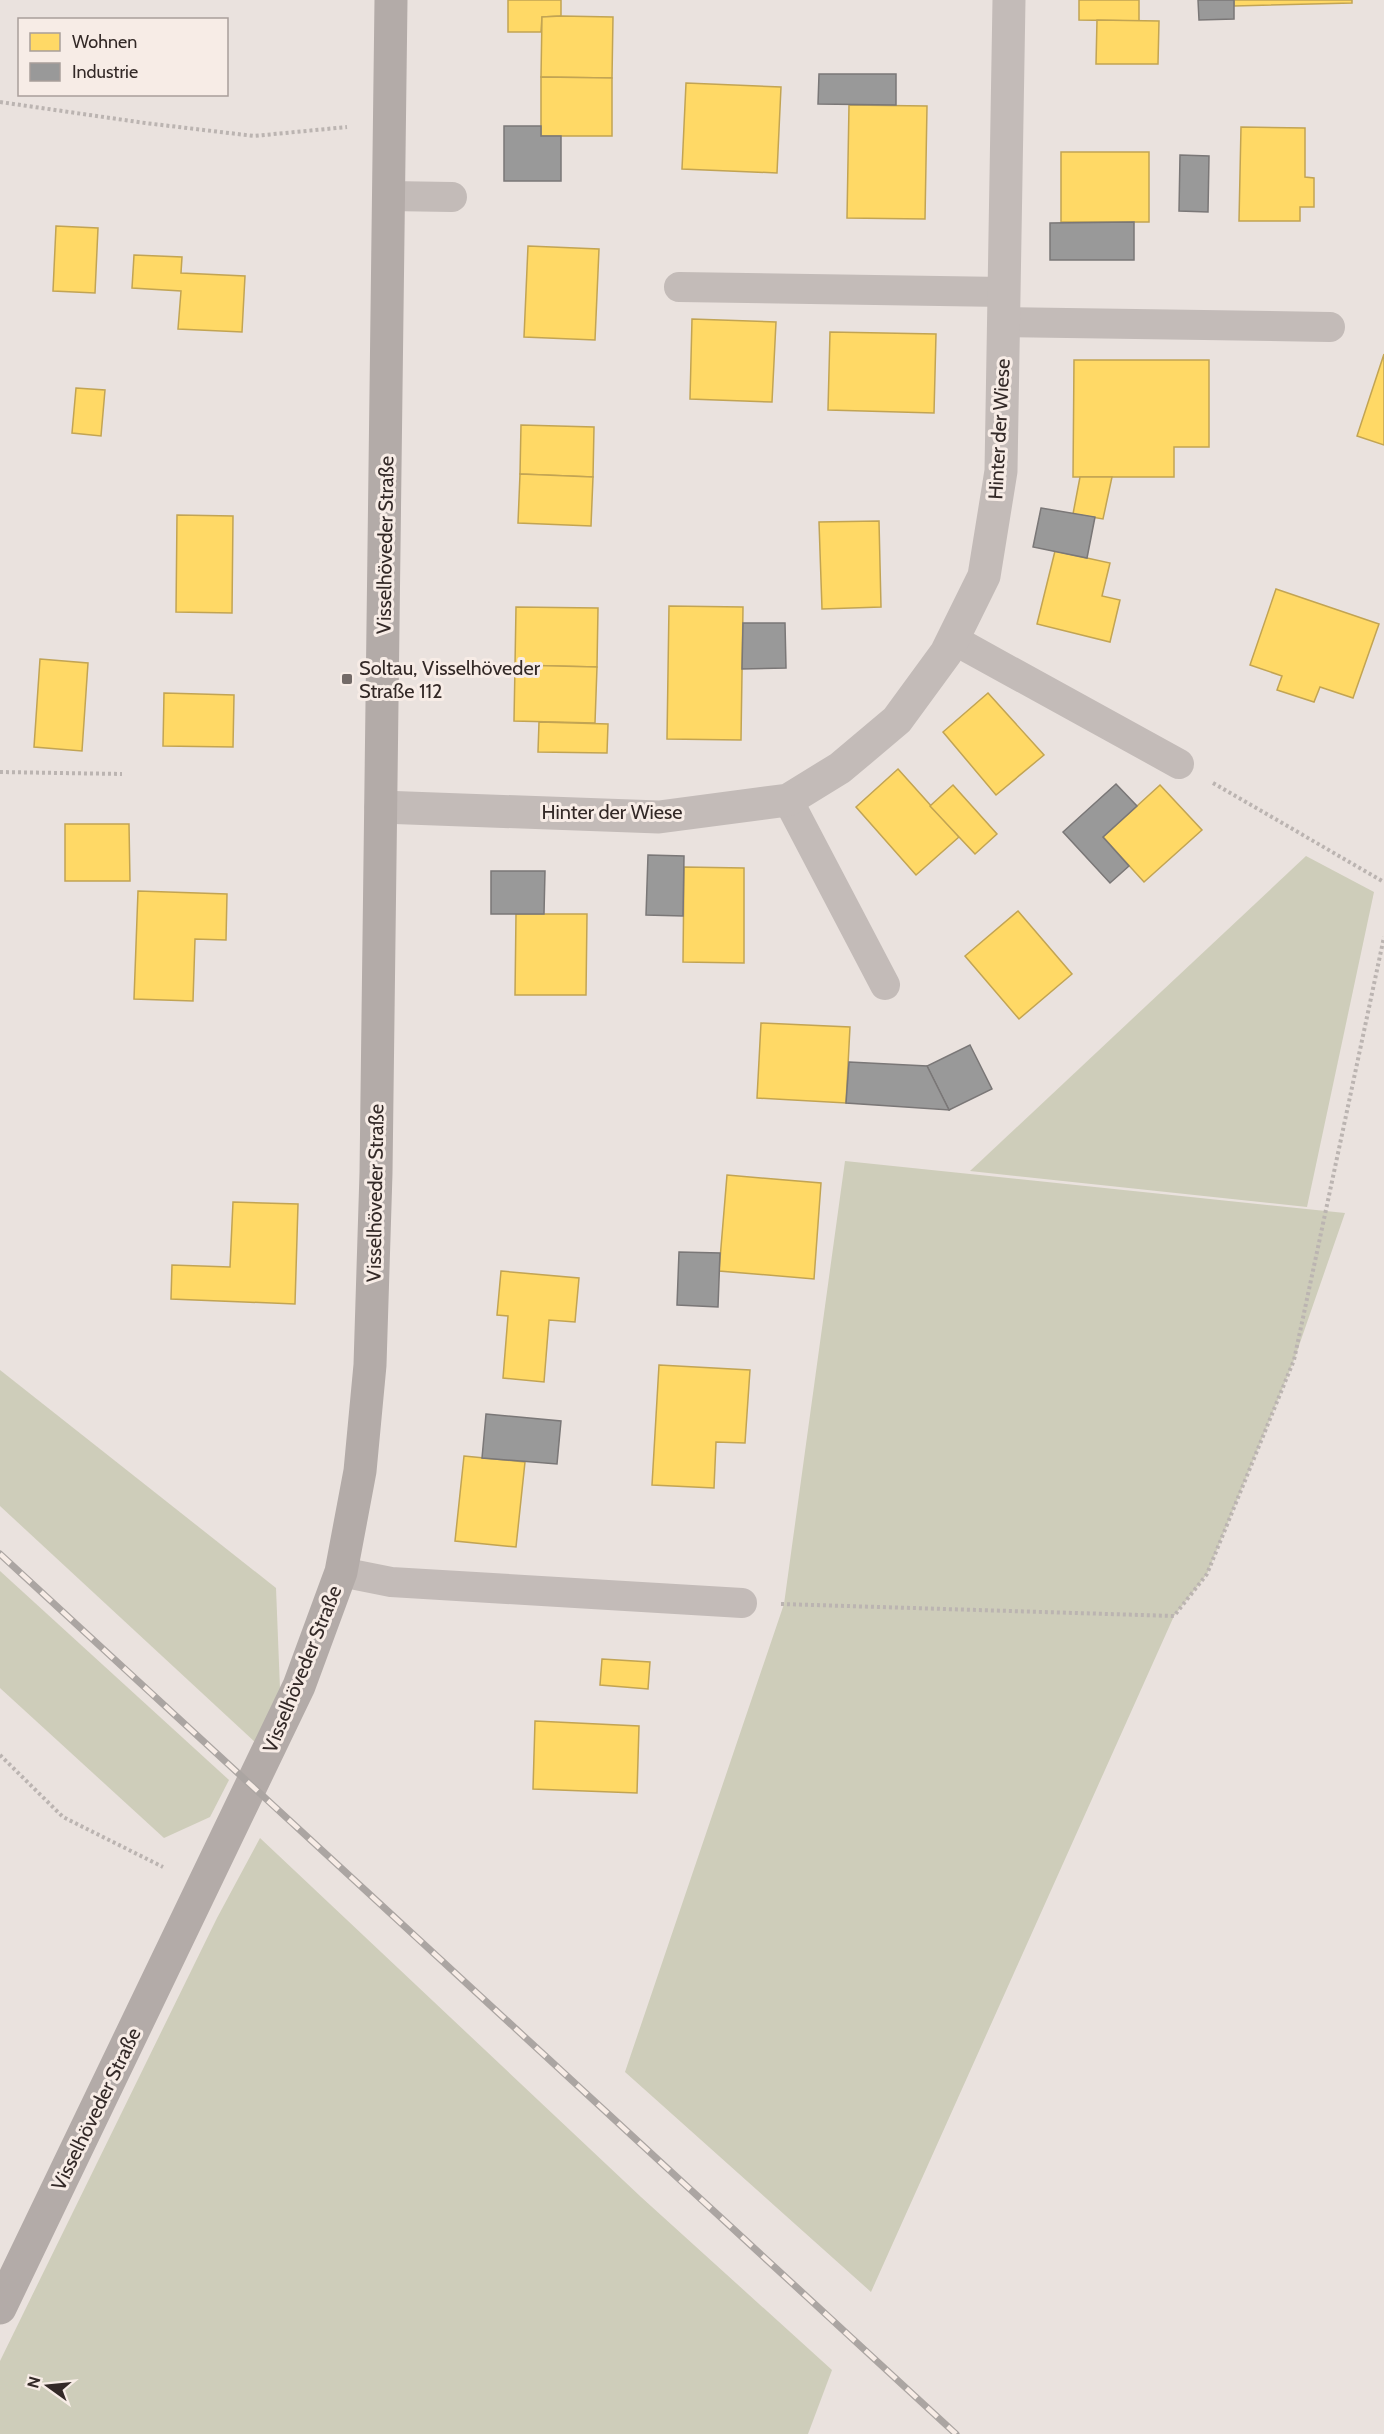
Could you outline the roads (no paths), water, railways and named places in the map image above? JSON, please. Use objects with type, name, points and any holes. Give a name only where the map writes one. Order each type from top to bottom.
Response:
[{"type":"street","name":"Visselhöveder Straße","points":[[0,2308],[299,1686],[341,1572],[360,1471],[370,1365],[376,1162],[392,0]]},
{"type":"street","name":"Hinter der Wiese","points":[[381,807],[659,817],[788,800],[840,768],[897,720],[954,640],[984,576],[999,483],[1009,0]]},
{"type":"lane","points":[[389,196],[452,197]]},
{"type":"lane","points":[[679,287],[1330,327]]},
{"type":"lane","points":[[954,640],[1179,764]]},
{"type":"lane","points":[[788,800],[885,985]]},
{"type":"lane","points":[[341,1572],[391,1582],[742,1603]]},
{"type":"railway","points":[[0,1554],[956,2434]]},
{"type":"place","name":"Soltau, Visselhöveder Straße 112","points":[[347,679]]}]
